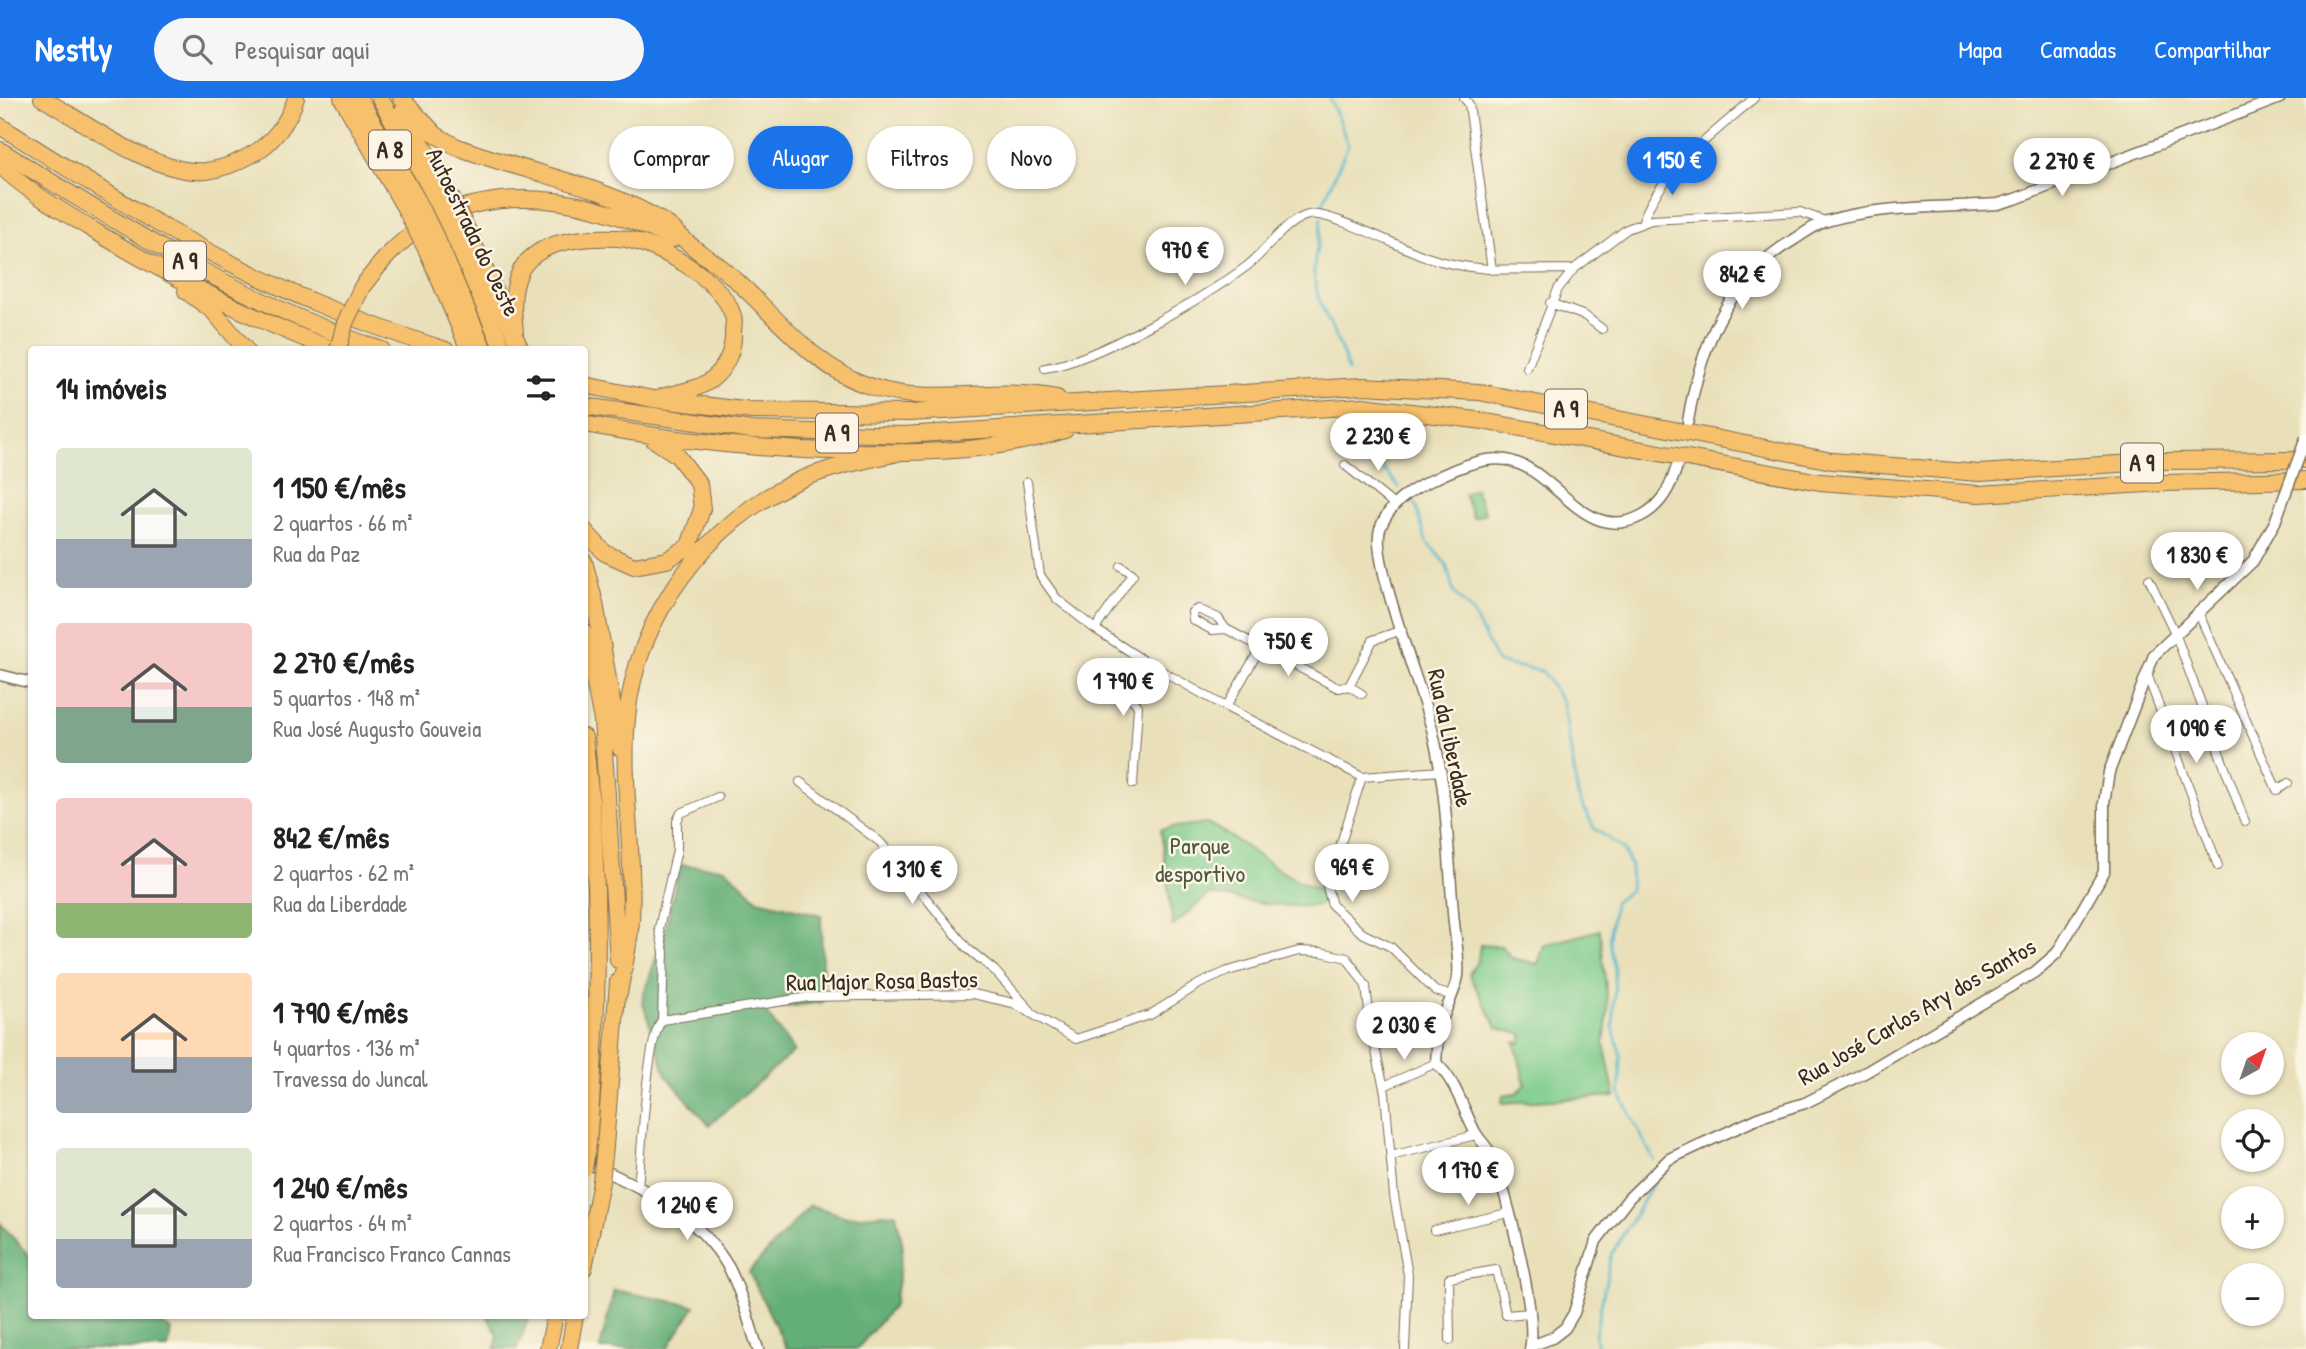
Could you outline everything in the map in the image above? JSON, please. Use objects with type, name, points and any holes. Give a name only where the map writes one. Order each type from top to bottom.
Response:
[{"type":"highway","points":[[42,98],[137,153],[173,167],[204,171],[233,165],[261,150],[282,127],[296,98]]},
{"type":"highway","points":[[342,98],[427,200]]},
{"type":"highway","name":"Autoestrada do Oeste","points":[[359,98],[427,200],[463,236],[501,346]]},
{"type":"highway","name":"Autoestrada do Oeste","points":[[380,98],[427,200],[435,251],[464,319],[481,346]]},
{"type":"highway","points":[[399,98],[427,200]]},
{"type":"highway","points":[[399,98],[436,135],[455,146],[609,195],[668,225],[694,249]]},
{"type":"highway","name":"A 9","points":[[0,126],[96,187],[241,267],[314,302],[435,346]]},
{"type":"highway","name":"A 9","points":[[0,150],[164,250],[228,284],[302,320],[371,346]]},
{"type":"highway","points":[[0,165],[66,213],[150,265],[213,311],[243,346]]},
{"type":"highway","points":[[337,346],[362,288],[381,261],[405,237],[465,206],[497,199],[538,199],[579,205],[643,224],[694,249],[723,268],[814,355],[845,376],[872,387],[949,398],[1032,393],[1076,402]]},
{"type":"highway","points":[[463,236],[520,346]]},
{"type":"highway","points":[[515,332],[512,297],[519,271],[533,255],[578,238],[621,238],[656,250],[692,267],[718,291],[733,316],[734,341],[727,362],[713,379],[694,388],[653,399]]},
{"type":"highway","points":[[150,265],[222,301],[327,346]]},
{"type":"highway","points":[[464,319],[468,346]]},
{"type":"highway","name":"A 9","points":[[588,386],[653,399],[752,411],[909,413],[1362,386],[1479,392],[1845,463],[1979,473],[2165,461],[2306,460]]},
{"type":"highway","name":"A 9","points":[[588,407],[650,418],[780,431],[903,435],[1362,406],[1476,420],[1820,482],[1979,494],[2164,483],[2306,480]]},
{"type":"highway","points":[[588,425],[648,436],[750,448],[902,453],[962,452],[1030,441],[1091,422]]},
{"type":"highway","points":[[588,534],[605,553],[634,566],[667,560],[689,546],[702,509],[699,484],[677,455],[648,436]]},
{"type":"highway","points":[[588,1161],[596,1145],[631,922],[627,719],[632,685],[646,639],[686,571],[734,523],[799,481],[850,464],[902,453]]},
{"type":"highway","points":[[588,578],[597,615],[628,798]]},
{"type":"highway","points":[[588,652],[602,720],[615,878],[619,993]]},
{"type":"highway","points":[[588,774],[597,879],[596,1145],[601,1182],[588,1248]]},
{"type":"highway","points":[[548,1349],[554,1319]]},
{"type":"highway","points":[[569,1349],[574,1319]]},
{"type":"street","points":[[1464,98],[1469,104],[1492,270]]},
{"type":"street","points":[[1642,223],[1659,190],[1701,144],[1754,98]]},
{"type":"street","points":[[1688,421],[1710,336],[1733,295],[1753,271],[1782,246],[1825,221],[1871,213],[1998,204],[2280,98]]},
{"type":"street","points":[[1527,368],[1550,303],[1574,269],[1627,229],[1642,223],[1800,212],[1825,221]]},
{"type":"street","points":[[1045,368],[1064,366],[1155,322],[1237,273],[1293,222],[1315,214],[1327,216],[1450,265],[1467,269],[1574,269]]},
{"type":"street","points":[[1550,303],[1585,316],[1602,329]]},
{"type":"street","name":"Rua José Carlos Ary dos Santos","points":[[1531,1348],[1565,1328],[1574,1313],[1596,1241],[1629,1198],[1669,1159],[1731,1133],[1763,1116],[1805,1103],[1866,1072],[2035,972],[2057,953],[2104,873],[2104,803],[2109,772],[2154,654],[2253,561],[2275,522],[2306,438]]},
{"type":"street","points":[[1345,465],[1393,504],[1431,481],[1465,466],[1497,460],[1512,461],[1533,471],[1586,515],[1607,523],[1629,522],[1650,512],[1667,494],[1677,466]]},
{"type":"street","points":[[1027,482],[1040,575],[1057,599],[1095,629],[1149,664],[1226,707],[1362,777],[1441,771]]},
{"type":"street","name":"Rua da Liberdade","points":[[1393,504],[1379,532],[1381,569],[1421,690],[1441,771],[1458,976],[1440,1026],[1436,1063]]},
{"type":"street","points":[[1121,566],[1141,580]]},
{"type":"street","points":[[1095,629],[1133,574]]},
{"type":"street","points":[[2149,579],[2175,633],[2245,822]]},
{"type":"street","points":[[2199,612],[2277,790],[2288,783]]},
{"type":"street","points":[[1226,629],[1338,688],[1349,686],[1362,694]]},
{"type":"street","points":[[1349,686],[1373,640],[1402,630]]},
{"type":"street","points":[[1226,707],[1261,647]]},
{"type":"street","points":[[1133,784],[1138,706],[1132,699],[1149,664]]},
{"type":"street","points":[[2147,674],[2218,866]]},
{"type":"street","points":[[0,675],[28,681]]},
{"type":"street","points":[[1362,777],[1327,887],[1332,905],[1362,933],[1391,947],[1435,991],[1451,995]]},
{"type":"street","points":[[800,782],[880,842],[967,948],[994,970],[1035,1016]]},
{"type":"street","points":[[638,1186],[651,1053],[657,1026],[662,1020],[664,951],[659,928],[677,849],[677,821],[681,813],[718,797]]},
{"type":"street","name":"Rua Major Rosa Bastos","points":[[662,1020],[809,997],[973,995],[1013,1003],[1076,1039],[1150,1014],[1199,984],[1228,971],[1299,951],[1321,952],[1347,958],[1366,986],[1371,1029],[1384,1086],[1394,1196],[1408,1275],[1405,1349]]},
{"type":"street","points":[[1384,1086],[1436,1063],[1464,1102],[1476,1135],[1493,1158],[1508,1213],[1531,1313],[1531,1348]]},
{"type":"street","points":[[1391,1156],[1476,1135]]},
{"type":"street","points":[[588,1164],[638,1186],[684,1217],[713,1245],[729,1269],[758,1349]]},
{"type":"street","points":[[1434,1230],[1508,1213]]},
{"type":"street","points":[[1450,1340],[1449,1278],[1496,1270],[1506,1315],[1531,1313]]},
{"type":"green space","points":[[1475,489],[1485,513],[1473,518],[1464,494]]},
{"type":"green space","name":"Parque desportivo","points":[[1207,823],[1277,869],[1321,890],[1326,902],[1287,906],[1209,894],[1173,926],[1161,829]]},
{"type":"green space","points":[[680,865],[725,868],[758,900],[821,915],[823,1002],[764,1010],[794,1051],[709,1125],[666,1075],[642,1000],[665,930]]},
{"type":"green space","points":[[1600,930],[1608,1009],[1604,1044],[1615,1096],[1502,1103],[1503,1095],[1517,1093],[1525,1084],[1515,1042],[1521,1043],[1523,1035],[1497,1028],[1469,974],[1478,960],[1480,945],[1501,946],[1512,958],[1538,964],[1544,945]]},
{"type":"green space","points":[[810,1205],[847,1217],[896,1213],[903,1247],[894,1305],[857,1349],[787,1349],[749,1272]]},
{"type":"green space","points":[[0,1223],[28,1255],[28,1319],[155,1319],[171,1330],[168,1349],[0,1349]]},
{"type":"green space","points":[[614,1290],[695,1306],[667,1349],[600,1349]]},
{"type":"green space","points":[[489,1319],[528,1319],[517,1349],[495,1349],[498,1335]]},
{"type":"waterway","points":[[1320,210],[1348,145],[1330,98]]},
{"type":"waterway","points":[[1321,218],[1314,266],[1316,286],[1348,371]]},
{"type":"waterway","points":[[1354,424],[1357,438],[1399,487]]},
{"type":"waterway","points":[[1415,503],[1426,541],[1446,564],[1454,593],[1472,612],[1498,663],[1542,671],[1563,703],[1578,796],[1594,828],[1623,849],[1631,867],[1630,890],[1614,903],[1609,940],[1615,970],[1613,1027],[1621,1057],[1619,1093],[1654,1160]]},
{"type":"waterway","points":[[1597,1349],[1595,1335],[1611,1255],[1656,1179]]}]
